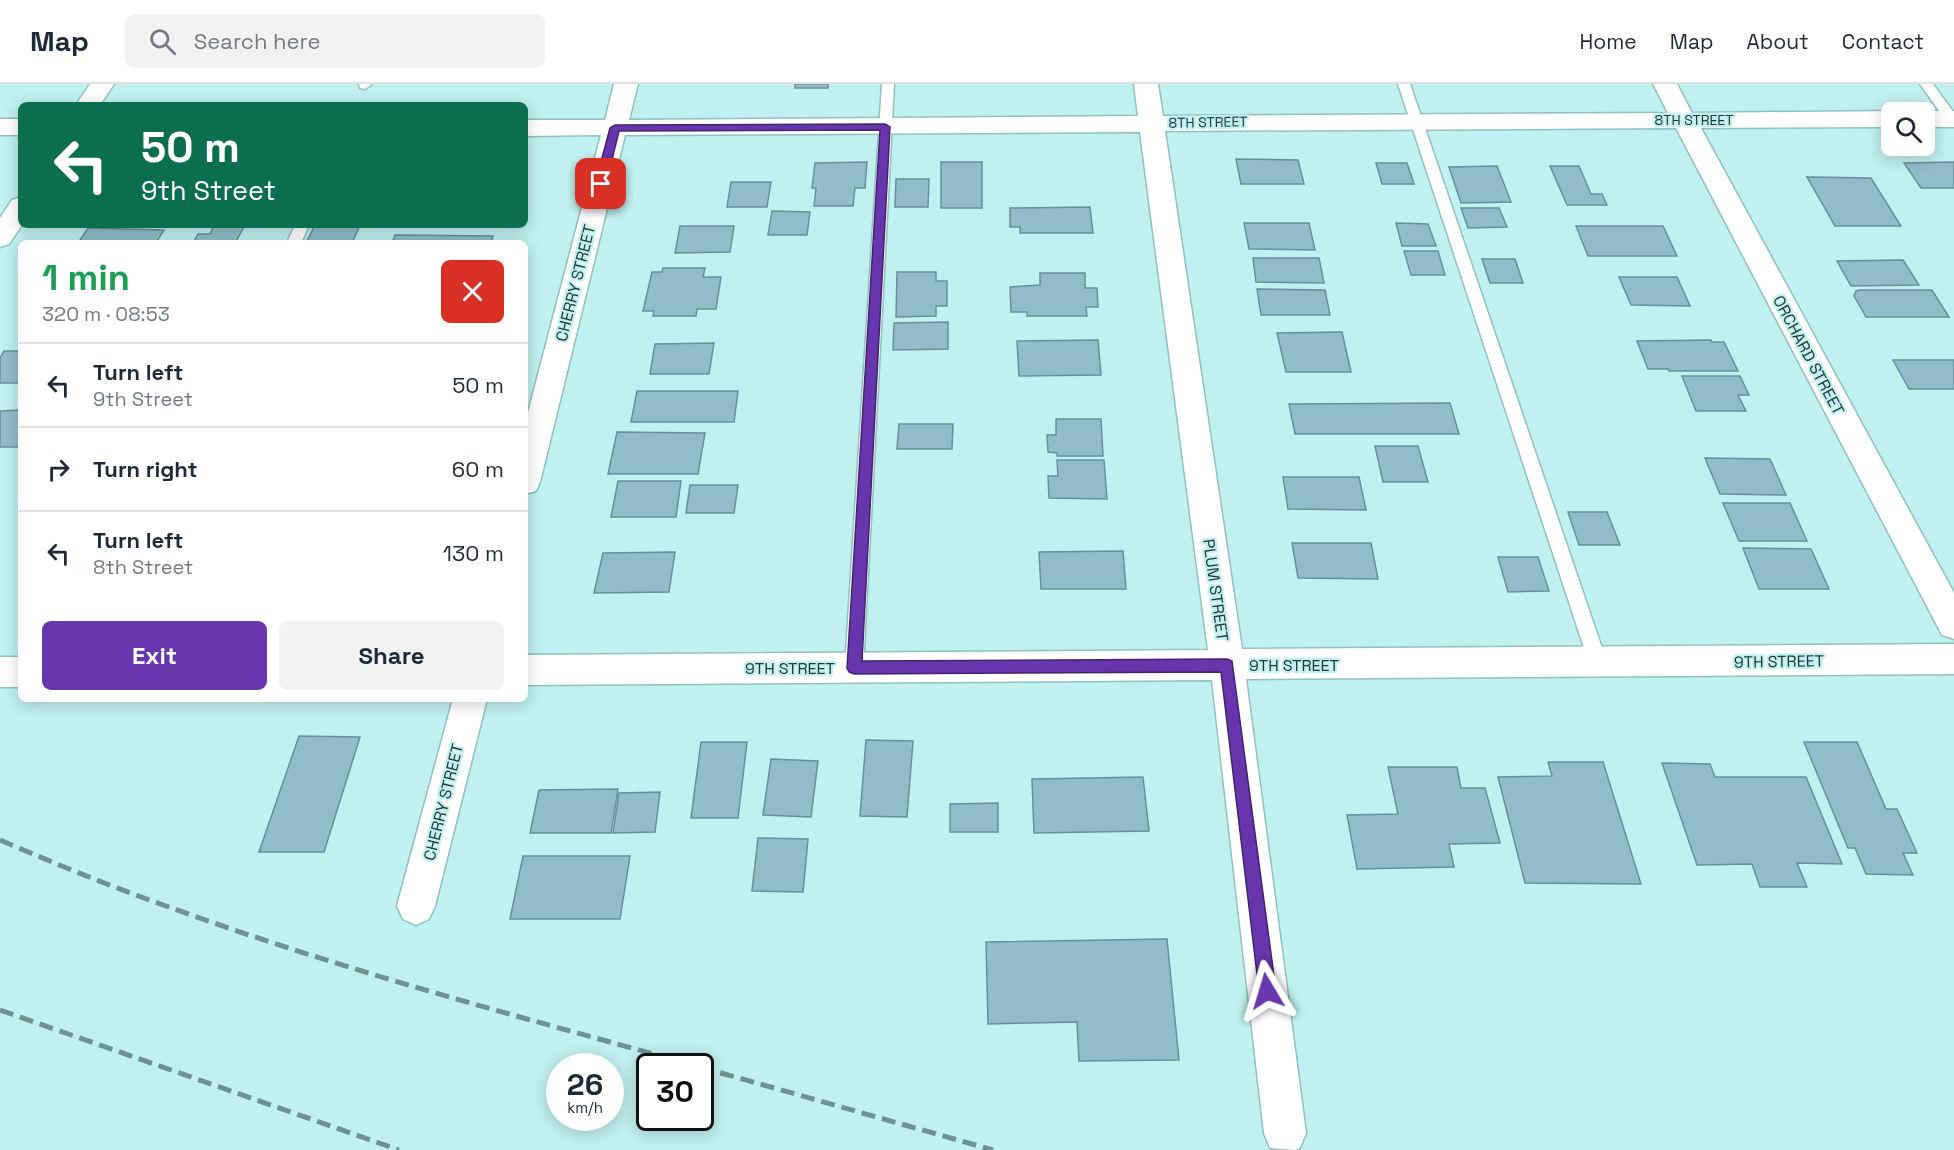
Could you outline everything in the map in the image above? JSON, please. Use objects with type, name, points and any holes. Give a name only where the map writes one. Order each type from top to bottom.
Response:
[{"type":"street","points":[[90,102],[102,84]]},
{"type":"street","name":"CHERRY STREET","points":[[528,470],[626,84]]},
{"type":"street","name":"PLUM STREET","points":[[1146,84],[1227,665],[1285,1132]]},
{"type":"street","name":"ORCHARD STREET","points":[[1665,84],[1954,625]]},
{"type":"street","name":"8TH STREET","points":[[528,128],[1881,119]]},
{"type":"street","points":[[1935,119],[1953,120]]},
{"type":"street","points":[[0,128],[18,127]]},
{"type":"street","points":[[0,238],[18,211]]},
{"type":"street","name":"9TH STREET","points":[[528,670],[1598,663],[1954,658]]},
{"type":"street","points":[[0,672],[18,672]]},
{"type":"street","name":"CHERRY STREET","points":[[416,906],[469,702]]},
{"type":"lane","points":[[854,668],[888,84]]},
{"type":"lane","points":[[1404,84],[1598,663]]},
{"type":"lane","points":[[1926,84],[1953,120]]},
{"type":"building","points":[[795,84],[828,84],[828,88],[795,88]]},
{"type":"building","points":[[1236,159],[1298,160],[1304,184],[1241,184]]},
{"type":"building","points":[[867,162],[865,188],[855,188],[853,206],[814,206],[816,188],[812,188],[815,163]]},
{"type":"building","points":[[941,162],[982,162],[982,208],[941,208]]},
{"type":"building","points":[[1954,162],[1954,188],[1921,188],[1904,163]]},
{"type":"building","points":[[1376,163],[1407,163],[1414,184],[1382,184]]},
{"type":"building","points":[[1497,166],[1511,202],[1461,203],[1449,167]]},
{"type":"building","points":[[1550,166],[1579,166],[1591,194],[1602,194],[1607,205],[1567,205]]},
{"type":"building","points":[[1807,177],[1871,178],[1901,226],[1835,226]]},
{"type":"building","points":[[896,179],[929,179],[928,207],[895,207]]},
{"type":"building","points":[[731,182],[771,182],[767,207],[727,207]]},
{"type":"building","points":[[1090,207],[1093,233],[1020,233],[1020,227],[1010,227],[1010,208]]},
{"type":"building","points":[[1461,208],[1499,208],[1507,227],[1468,228]]},
{"type":"building","points":[[772,211],[810,212],[807,235],[768,235]]},
{"type":"building","points":[[1244,223],[1309,223],[1315,250],[1249,249]]},
{"type":"building","points":[[1396,223],[1428,224],[1436,246],[1402,246]]},
{"type":"building","points":[[680,226],[734,226],[730,252],[675,253]]},
{"type":"building","points":[[1576,226],[1663,226],[1677,256],[1588,256]]},
{"type":"building","points":[[88,228],[164,230],[158,240],[80,240]]},
{"type":"building","points":[[213,228],[243,228],[237,240],[195,240],[198,234],[210,234]]},
{"type":"building","points":[[314,228],[359,228],[353,240],[308,240]]},
{"type":"building","points":[[395,235],[493,236],[492,240],[393,240]]},
{"type":"building","points":[[1404,251],[1438,251],[1445,275],[1411,275]]},
{"type":"building","points":[[1253,258],[1319,258],[1324,283],[1256,282]]},
{"type":"building","points":[[1482,259],[1515,259],[1523,283],[1490,283]]},
{"type":"building","points":[[1903,260],[1919,285],[1851,286],[1837,261]]},
{"type":"building","points":[[663,268],[705,268],[703,277],[721,277],[716,309],[697,309],[696,316],[653,316],[654,311],[643,311],[652,272],[662,272]]},
{"type":"building","points":[[897,272],[936,272],[936,281],[947,281],[947,306],[936,306],[936,316],[896,317]]},
{"type":"building","points":[[1040,273],[1085,273],[1085,288],[1097,288],[1098,307],[1086,307],[1087,316],[1027,316],[1027,312],[1011,312],[1010,287],[1040,285]]},
{"type":"building","points":[[1619,277],[1677,277],[1690,306],[1631,305]]},
{"type":"building","points":[[1257,289],[1325,290],[1330,315],[1261,315]]},
{"type":"building","points":[[1932,290],[1949,317],[1866,317],[1854,296],[1856,291]]},
{"type":"building","points":[[948,322],[948,349],[893,350],[894,323]]},
{"type":"building","points":[[1342,332],[1351,372],[1286,372],[1277,333]]},
{"type":"building","points":[[1098,340],[1101,375],[1019,376],[1017,341]]},
{"type":"building","points":[[1711,340],[1712,342],[1724,342],[1738,371],[1648,369],[1637,341]]},
{"type":"building","points":[[714,343],[709,374],[650,374],[655,344]]},
{"type":"building","points":[[4,351],[18,351],[18,383],[0,383],[0,358]]},
{"type":"building","points":[[1893,360],[1954,360],[1954,389],[1909,389]]},
{"type":"building","points":[[1682,376],[1740,376],[1749,395],[1738,395],[1746,411],[1696,411]]},
{"type":"building","points":[[637,391],[738,391],[734,422],[631,422]]},
{"type":"building","points":[[1450,403],[1459,434],[1295,434],[1289,404]]},
{"type":"building","points":[[18,410],[18,447],[0,447],[0,411]]},
{"type":"building","points":[[1056,419],[1101,419],[1103,456],[1057,456],[1057,453],[1048,452],[1047,435],[1056,435]]},
{"type":"building","points":[[899,424],[953,424],[952,449],[897,449]]},
{"type":"building","points":[[617,432],[705,433],[698,474],[608,474]]},
{"type":"building","points":[[1375,446],[1418,446],[1428,482],[1383,482]]},
{"type":"building","points":[[1705,458],[1770,459],[1786,495],[1720,494]]},
{"type":"building","points":[[1057,460],[1104,460],[1107,499],[1049,498],[1048,476],[1058,476]]},
{"type":"building","points":[[1283,477],[1359,477],[1366,510],[1288,509]]},
{"type":"building","points":[[618,481],[681,481],[676,517],[611,517]]},
{"type":"building","points":[[690,485],[738,485],[734,513],[686,513]]},
{"type":"building","points":[[1723,503],[1790,503],[1807,541],[1739,541]]},
{"type":"building","points":[[1568,512],[1607,512],[1620,545],[1579,545]]},
{"type":"building","points":[[1292,543],[1371,543],[1378,579],[1298,578]]},
{"type":"building","points":[[1743,548],[1811,549],[1829,589],[1759,589]]},
{"type":"building","points":[[1123,551],[1126,589],[1041,589],[1039,552]]},
{"type":"building","points":[[675,552],[669,592],[594,593],[603,553]]},
{"type":"building","points":[[1498,557],[1538,557],[1549,591],[1508,592]]},
{"type":"building","points":[[299,736],[360,737],[324,852],[259,852]]},
{"type":"building","points":[[866,740],[913,741],[907,817],[860,816]]},
{"type":"building","points":[[701,742],[747,742],[738,818],[691,818]]},
{"type":"building","points":[[1804,742],[1857,742],[1886,809],[1897,809],[1917,853],[1903,853],[1913,875],[1866,874],[1855,848],[1848,848]]},
{"type":"building","points":[[771,759],[818,761],[811,817],[763,815]]},
{"type":"building","points":[[1548,762],[1603,762],[1641,884],[1525,883],[1498,777],[1552,776]]},
{"type":"building","points":[[1662,763],[1710,764],[1715,777],[1806,777],[1842,864],[1797,863],[1807,887],[1760,887],[1752,864],[1697,865]]},
{"type":"building","points":[[1388,767],[1457,767],[1461,788],[1485,788],[1500,843],[1449,844],[1454,867],[1357,869],[1347,815],[1398,814]]},
{"type":"building","points":[[1143,777],[1149,831],[1034,833],[1032,779]]},
{"type":"building","points":[[618,789],[611,833],[530,833],[539,790]]},
{"type":"building","points":[[660,792],[655,832],[613,833],[619,793]]},
{"type":"building","points":[[998,803],[998,832],[950,832],[950,804]]},
{"type":"building","points":[[758,838],[808,839],[803,892],[752,891]]},
{"type":"building","points":[[523,856],[630,856],[620,919],[510,919]]},
{"type":"building","points":[[1167,939],[1179,1060],[1079,1061],[1077,1022],[988,1024],[986,942]]},
{"type":"railway","points":[[0,840],[126,891],[300,952],[431,992],[650,1053]]},
{"type":"railway","points":[[0,1010],[399,1150]]},
{"type":"railway","points":[[714,1071],[993,1150]]},
{"type":"route","points":[[601,184],[615,128],[885,127],[854,668],[1227,665],[1267,991]]}]
